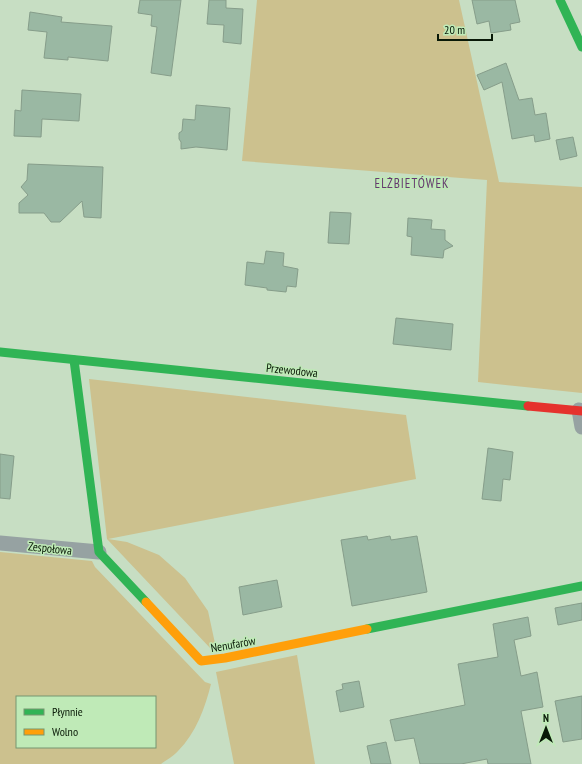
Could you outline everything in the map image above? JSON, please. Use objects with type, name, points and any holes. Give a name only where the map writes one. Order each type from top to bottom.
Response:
[{"type":"street","points":[[560,0],[582,47]]},
{"type":"street","name":"Przewodowa","points":[[0,352],[580,411]]},
{"type":"street","points":[[74,360],[99,552]]},
{"type":"street","points":[[580,411],[582,426]]},
{"type":"street","name":"Zespołowa","points":[[0,543],[99,552]]},
{"type":"street","name":"Nenufarów","points":[[99,552],[201,661],[225,658],[582,586]]},
{"type":"shaded area","points":[[257,0],[459,0],[499,182],[582,187],[582,393],[478,382],[487,180],[242,161]]},
{"type":"shaded area","points":[[89,379],[406,415],[416,479],[108,539],[127,542],[159,555],[185,578],[208,611],[216,648],[211,649],[107,539]]},
{"type":"shaded area","points":[[0,552],[92,561],[95,567],[205,682],[211,684],[203,711],[190,736],[176,753],[161,764],[0,764]]},
{"type":"shaded area","points":[[297,655],[315,764],[234,764],[216,672]]},
{"type":"building","points":[[140,0],[181,0],[171,76],[151,73],[157,27],[151,26],[152,15],[138,13]]},
{"type":"building","points":[[209,0],[226,0],[226,8],[243,9],[241,44],[223,42],[224,25],[207,24]]},
{"type":"building","points":[[472,0],[515,0],[520,22],[510,24],[511,30],[491,33],[489,21],[477,24]]},
{"type":"building","points":[[30,12],[62,17],[61,22],[112,26],[108,61],[68,57],[68,60],[44,58],[47,32],[28,30]]},
{"type":"building","points":[[506,63],[519,100],[532,98],[535,115],[546,113],[550,139],[535,142],[534,135],[512,139],[502,82],[484,90],[477,75]]},
{"type":"building","points":[[22,90],[81,94],[79,121],[42,119],[41,137],[14,136],[15,110],[21,111]]},
{"type":"building","points":[[196,105],[230,108],[227,150],[196,147],[181,149],[179,133],[182,131],[183,119],[195,120]]},
{"type":"building","points":[[573,137],[577,156],[560,160],[556,140]]},
{"type":"building","points":[[28,164],[103,167],[101,218],[84,217],[82,201],[60,222],[51,222],[44,213],[19,213],[19,203],[28,195],[21,187],[27,180]]},
{"type":"building","points":[[330,212],[351,213],[349,244],[328,243]]},
{"type":"building","points":[[408,218],[432,220],[431,229],[445,230],[445,240],[453,246],[444,250],[443,258],[411,255],[412,237],[407,236]]},
{"type":"building","points":[[266,251],[284,253],[283,266],[298,269],[296,287],[287,286],[286,292],[267,290],[267,288],[245,285],[247,262],[264,264]]},
{"type":"building","points":[[396,318],[453,324],[451,350],[393,344]]},
{"type":"building","points":[[488,448],[513,452],[510,480],[503,479],[501,501],[482,499]]},
{"type":"building","points":[[0,454],[14,456],[10,499],[0,498]]},
{"type":"building","points":[[367,536],[368,540],[390,536],[391,540],[417,536],[427,592],[352,606],[341,540]]},
{"type":"building","points":[[277,580],[282,607],[243,615],[239,587]]},
{"type":"building","points":[[582,603],[582,620],[558,625],[555,608]]},
{"type":"building","points":[[528,617],[531,636],[514,640],[521,676],[537,672],[543,707],[521,711],[531,764],[488,764],[487,759],[461,764],[420,764],[414,738],[395,741],[390,720],[465,705],[458,664],[498,657],[493,624]]},
{"type":"building","points":[[359,681],[364,707],[340,712],[336,691],[343,689],[342,684]]},
{"type":"building","points":[[582,696],[582,739],[563,742],[555,701]]},
{"type":"building","points":[[386,742],[391,764],[371,764],[367,746]]},
{"type":"traffic: fast","points":[[560,0],[582,47]]},
{"type":"traffic: fast","points":[[0,352],[528,406]]},
{"type":"traffic: fast","points":[[74,360],[99,552],[146,602]]},
{"type":"traffic: fast","points":[[367,629],[582,586]]},
{"type":"traffic: slow","points":[[146,602],[201,661],[225,658],[367,629]]},
{"type":"traffic: jam","points":[[528,406],[582,411]]},
{"type":"district","name":"ELŻBIETÓWEK","points":[[412,183]]}]
